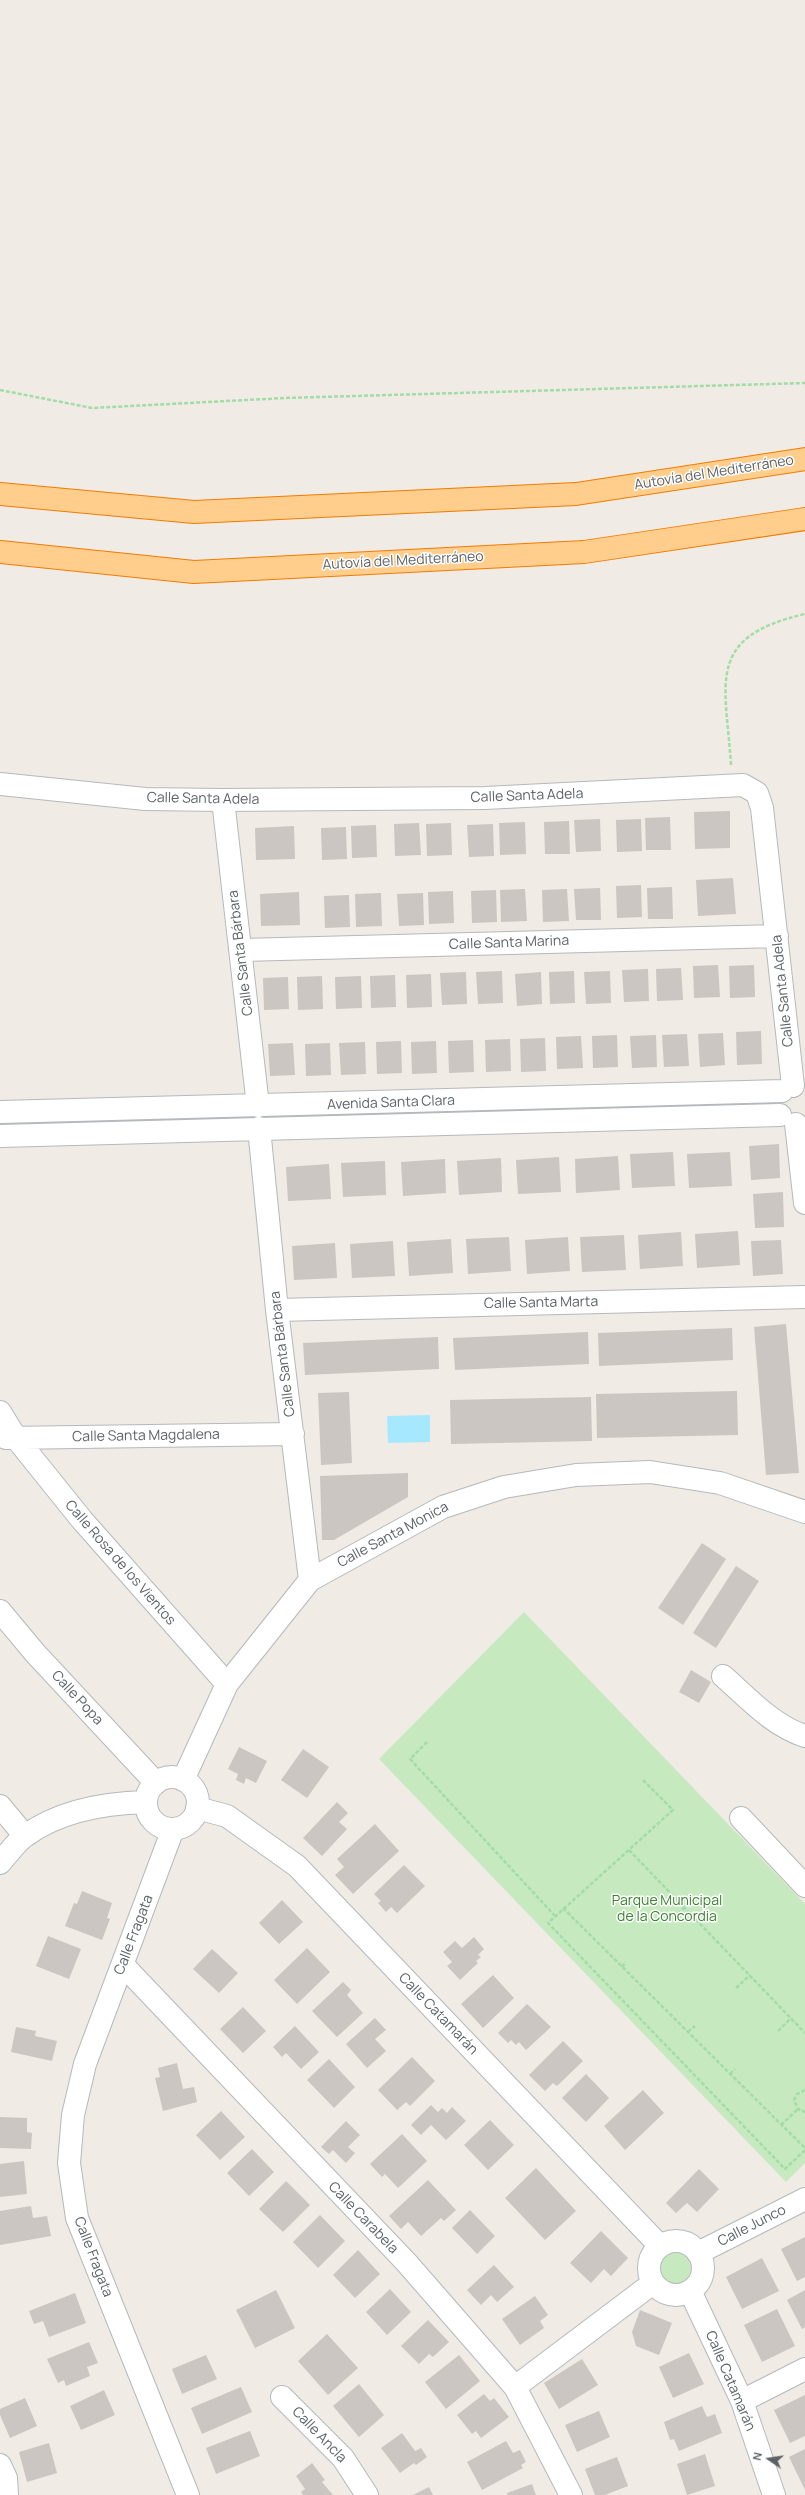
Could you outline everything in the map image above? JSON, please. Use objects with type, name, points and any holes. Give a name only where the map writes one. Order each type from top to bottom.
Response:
[{"type":"highway","name":"Autovía del Mediterráneo","points":[[0,494],[194,512],[576,494],[805,459]]},
{"type":"highway","name":"Autovía del Mediterráneo","points":[[0,552],[194,572],[584,552],[805,519]]},
{"type":"street","name":"Calle Santa Adela","points":[[0,784],[145,799],[223,800],[485,798],[743,785],[757,793],[762,808],[793,1088],[777,1103],[794,1120],[805,1203]]},
{"type":"street","name":"Calle Santa Bárbara","points":[[223,800],[242,950],[258,1106]]},
{"type":"street","name":"Calle Santa Marina","points":[[242,950],[777,936]]},
{"type":"street","name":"Avenida Santa Clara","points":[[0,1112],[258,1106],[793,1088]]},
{"type":"street","name":"Avenida Santa Clara","points":[[0,1136],[259,1128],[794,1120]]},
{"type":"street","name":"Calle Santa Bárbara","points":[[259,1128],[277,1310],[310,1580]]},
{"type":"street","name":"Calle Santa Marta","points":[[277,1310],[805,1297]]},
{"type":"street","name":"Calle Rosa de los Vientos","points":[[0,1412],[8,1438],[228,1684]]},
{"type":"street","name":"Calle Santa Magdalena","points":[[8,1438],[293,1434]]},
{"type":"street","name":"Calle Santa Monica","points":[[183,1780],[228,1684],[310,1580],[443,1507],[504,1487],[576,1475],[650,1472],[720,1483],[805,1512]]},
{"type":"street","name":"Calle Popa","points":[[0,1611],[151,1792]]},
{"type":"street","points":[[724,1676],[768,1716],[795,1733],[805,1736]]},
{"type":"street","points":[[0,1863],[25,1836],[68,1814],[116,1803],[151,1792],[172,1777],[183,1780],[193,1788],[197,1795],[197,1808],[192,1820],[186,1826],[173,1829],[160,1827],[148,1814],[151,1792]]},
{"type":"street","points":[[0,1806],[25,1836]]},
{"type":"street","name":"Calle Catamarán","points":[[197,1808],[227,1816],[297,1866],[660,2246]]},
{"type":"street","points":[[741,1818],[805,1886]]},
{"type":"street","name":"Calle Fragata","points":[[173,1829],[85,2064],[73,2115],[69,2163],[77,2218],[188,2495]]},
{"type":"street","name":"Calle Carabela","points":[[123,1965],[406,2262],[515,2387],[571,2495]]},
{"type":"street","name":"Calle Junco","points":[[698,2253],[805,2199]]},
{"type":"street","points":[[676,2241],[693,2247],[698,2253],[703,2270],[696,2285],[690,2291],[674,2295],[666,2293],[654,2283],[649,2267],[654,2252],[660,2246],[676,2241]]},
{"type":"street","points":[[515,2387],[654,2283]]},
{"type":"street","name":"Calle Catamarán","points":[[690,2291],[742,2401],[774,2495]]},
{"type":"street","points":[[742,2401],[805,2369]]},
{"type":"street","name":"Calle Ancla","points":[[282,2397],[343,2458],[367,2495]]},
{"type":"street","points":[[0,2465],[6,2478],[7,2495]]},
{"type":"path","points":[[0,390],[92,408],[293,398],[805,382]]},
{"type":"path","points":[[732,786],[725,683],[734,651],[743,641],[755,632],[805,614]]},
{"type":"path","points":[[427,1742],[410,1759],[555,1916]]},
{"type":"path","points":[[563,1908],[805,2149],[785,2169],[548,1923],[563,1908],[673,1810],[643,1780]]},
{"type":"path","points":[[629,1850],[805,2033]]},
{"type":"path","points":[[678,1914],[685,1907]]},
{"type":"path","points":[[622,1966],[626,1962]]},
{"type":"path","points":[[736,1988],[750,1975]]},
{"type":"path","points":[[778,2031],[791,2018]]},
{"type":"path","points":[[688,2032],[695,2026]]},
{"type":"path","points":[[730,2074],[735,2069]]},
{"type":"path","points":[[805,2090],[800,2091],[795,2097],[795,2104],[798,2109],[805,2112]]},
{"type":"path","points":[[781,2125],[798,2109]]},
{"type":"green space","name":"Parque Municipal de la Concordia","points":[[524,1612],[805,1904],[805,2163],[786,2182],[379,1759]]},
{"type":"green space","points":[[679,2251],[688,2256],[692,2261],[692,2275],[688,2280],[683,2284],[673,2285],[669,2284],[660,2275],[659,2265],[660,2261],[669,2252]]},
{"type":"water","points":[[430,1415],[430,1442],[388,1443],[387,1416]]},
{"type":"building","points":[[730,811],[730,848],[695,849],[694,812]]},
{"type":"building","points":[[670,817],[671,850],[646,850],[645,818]]},
{"type":"building","points":[[600,819],[601,851],[576,852],[574,820]]},
{"type":"building","points":[[641,819],[642,851],[617,852],[616,820]]},
{"type":"building","points":[[569,821],[570,854],[545,854],[544,822]]},
{"type":"building","points":[[525,822],[526,854],[500,855],[499,823]]},
{"type":"building","points":[[419,823],[421,855],[395,856],[394,824]]},
{"type":"building","points":[[451,823],[452,855],[427,856],[426,824]]},
{"type":"building","points":[[493,824],[494,856],[469,857],[467,825]]},
{"type":"building","points":[[376,825],[377,857],[352,858],[351,826]]},
{"type":"building","points":[[294,826],[295,859],[256,860],[255,828]]},
{"type":"building","points":[[346,827],[347,859],[322,860],[321,828]]},
{"type":"building","points":[[733,878],[736,914],[698,916],[696,880]]},
{"type":"building","points":[[641,885],[642,917],[617,918],[616,886]]},
{"type":"building","points":[[672,887],[673,919],[648,919],[647,888]]},
{"type":"building","points":[[600,888],[601,920],[576,920],[574,889]]},
{"type":"building","points":[[525,889],[527,921],[501,922],[500,890]]},
{"type":"building","points":[[567,889],[569,921],[543,922],[542,890]]},
{"type":"building","points":[[496,890],[497,922],[472,923],[471,891]]},
{"type":"building","points":[[453,891],[454,923],[429,924],[428,892]]},
{"type":"building","points":[[299,892],[300,925],[261,926],[260,894]]},
{"type":"building","points":[[381,893],[382,926],[356,927],[355,894]]},
{"type":"building","points":[[423,893],[424,925],[399,926],[397,894]]},
{"type":"building","points":[[349,895],[350,927],[325,928],[324,896]]},
{"type":"building","points":[[718,965],[720,997],[694,998],[693,966]]},
{"type":"building","points":[[754,965],[755,997],[730,998],[729,966]]},
{"type":"building","points":[[681,968],[683,1000],[657,1001],[656,969]]},
{"type":"building","points":[[648,969],[649,1001],[624,1002],[622,970]]},
{"type":"building","points":[[502,971],[503,1003],[478,1004],[476,972]]},
{"type":"building","points":[[574,971],[575,1003],[550,1004],[549,972]]},
{"type":"building","points":[[610,971],[611,1003],[586,1004],[584,972]]},
{"type":"building","points":[[466,972],[467,1004],[442,1005],[440,973]]},
{"type":"building","points":[[541,972],[542,1004],[517,1006],[515,974]]},
{"type":"building","points":[[431,974],[432,1007],[407,1008],[406,975]]},
{"type":"building","points":[[395,975],[396,1007],[371,1008],[370,976]]},
{"type":"building","points":[[322,976],[323,1009],[298,1010],[297,977]]},
{"type":"building","points":[[361,976],[362,1008],[336,1009],[335,977]]},
{"type":"building","points":[[288,977],[289,1009],[264,1010],[263,978]]},
{"type":"building","points":[[761,1031],[762,1064],[737,1065],[736,1032]]},
{"type":"building","points":[[723,1033],[725,1065],[700,1067],[698,1034]]},
{"type":"building","points":[[687,1034],[689,1066],[664,1067],[662,1035]]},
{"type":"building","points":[[617,1035],[618,1067],[593,1068],[592,1036]]},
{"type":"building","points":[[656,1035],[657,1067],[632,1068],[630,1036]]},
{"type":"building","points":[[581,1036],[583,1068],[557,1069],[556,1037]]},
{"type":"building","points":[[545,1038],[546,1071],[521,1072],[520,1039]]},
{"type":"building","points":[[510,1039],[511,1071],[486,1072],[485,1040]]},
{"type":"building","points":[[473,1040],[474,1072],[449,1073],[448,1041]]},
{"type":"building","points":[[401,1041],[402,1073],[377,1074],[376,1042]]},
{"type":"building","points":[[436,1041],[437,1073],[412,1074],[411,1042]]},
{"type":"building","points":[[365,1042],[366,1074],[341,1075],[339,1043]]},
{"type":"building","points":[[293,1043],[295,1075],[270,1076],[268,1044]]},
{"type":"building","points":[[330,1043],[331,1075],[306,1076],[305,1044]]},
{"type":"building","points":[[779,1144],[780,1178],[751,1180],[749,1146]]},
{"type":"building","points":[[673,1152],[675,1186],[632,1188],[630,1154]]},
{"type":"building","points":[[730,1152],[732,1186],[689,1188],[687,1154]]},
{"type":"building","points":[[618,1156],[620,1190],[576,1193],[575,1159]]},
{"type":"building","points":[[559,1157],[561,1192],[518,1194],[516,1160]]},
{"type":"building","points":[[501,1158],[502,1192],[459,1195],[457,1161]]},
{"type":"building","points":[[445,1159],[446,1193],[403,1196],[401,1162]]},
{"type":"building","points":[[385,1161],[386,1195],[343,1197],[341,1163]]},
{"type":"building","points":[[329,1164],[331,1199],[288,1201],[286,1167]]},
{"type":"building","points":[[783,1192],[784,1227],[755,1228],[753,1194]]},
{"type":"building","points":[[738,1231],[740,1265],[697,1268],[695,1234]]},
{"type":"building","points":[[681,1232],[683,1266],[640,1269],[638,1235]]},
{"type":"building","points":[[624,1235],[626,1270],[582,1272],[580,1237]]},
{"type":"building","points":[[509,1237],[511,1271],[468,1274],[466,1239]]},
{"type":"building","points":[[568,1237],[570,1271],[527,1274],[525,1240]]},
{"type":"building","points":[[451,1239],[453,1273],[409,1276],[407,1242]]},
{"type":"building","points":[[781,1240],[783,1274],[753,1276],[751,1241]]},
{"type":"building","points":[[393,1241],[395,1276],[352,1278],[350,1244]]},
{"type":"building","points":[[335,1243],[337,1278],[294,1280],[292,1246]]},
{"type":"building","points":[[786,1324],[799,1473],[766,1475],[754,1327]]},
{"type":"building","points":[[732,1328],[733,1360],[599,1366],[598,1333]]},
{"type":"building","points":[[588,1332],[589,1364],[455,1370],[453,1338]]},
{"type":"building","points":[[438,1337],[439,1369],[305,1375],[303,1343]]},
{"type":"building","points":[[737,1391],[738,1435],[597,1438],[596,1394]]},
{"type":"building","points":[[349,1392],[352,1463],[321,1465],[318,1393]]},
{"type":"building","points":[[591,1397],[592,1441],[451,1444],[450,1400]]},
{"type":"building","points":[[408,1473],[408,1497],[334,1540],[322,1540],[320,1476]]},
{"type":"building","points":[[702,1543],[726,1559],[683,1625],[658,1608]]},
{"type":"building","points":[[736,1566],[759,1581],[716,1648],[693,1633]]},
{"type":"building","points":[[691,1670],[711,1682],[699,1703],[679,1692]]},
{"type":"building","points":[[239,1747],[267,1761],[256,1783],[246,1778],[244,1784],[236,1780],[238,1774],[228,1769]]},
{"type":"building","points":[[303,1749],[329,1767],[307,1798],[281,1780]]},
{"type":"building","points":[[337,1802],[348,1813],[339,1822],[347,1829],[322,1856],[303,1838]]},
{"type":"building","points":[[375,1824],[399,1851],[353,1894],[335,1875],[344,1867],[337,1859]]},
{"type":"building","points":[[404,1865],[425,1886],[397,1913],[391,1907],[386,1912],[378,1903],[381,1901],[374,1894]]},
{"type":"building","points":[[82,1891],[112,1903],[107,1918],[110,1919],[102,1940],[65,1926],[74,1903],[77,1904]]},
{"type":"building","points":[[282,1900],[303,1922],[279,1944],[259,1923]]},
{"type":"building","points":[[48,1936],[81,1949],[69,1979],[36,1966]]},
{"type":"building","points":[[474,1937],[484,1949],[478,1955],[481,1957],[476,1961],[478,1963],[460,1980],[447,1966],[452,1962],[443,1952],[455,1941],[462,1948]]},
{"type":"building","points":[[307,1948],[330,1972],[297,2004],[274,1980]]},
{"type":"building","points":[[212,1949],[238,1973],[219,1993],[193,1969]]},
{"type":"building","points":[[493,1975],[514,1998],[483,2028],[461,2004]]},
{"type":"building","points":[[343,1982],[351,1990],[347,1995],[363,2013],[337,2037],[312,2011]]},
{"type":"building","points":[[527,2004],[551,2027],[526,2050],[519,2042],[516,2045],[511,2040],[508,2043],[498,2033]]},
{"type":"building","points":[[243,2007],[266,2031],[243,2053],[220,2029]]},
{"type":"building","points":[[375,2018],[386,2030],[375,2039],[386,2051],[367,2068],[346,2044]]},
{"type":"building","points":[[295,2026],[319,2052],[301,2069],[286,2053],[282,2057],[273,2047]]},
{"type":"building","points":[[16,2027],[36,2031],[35,2036],[57,2041],[52,2061],[11,2052]]},
{"type":"building","points":[[563,2041],[583,2061],[557,2086],[553,2083],[545,2091],[529,2075]]},
{"type":"building","points":[[412,2057],[435,2081],[410,2106],[406,2102],[397,2110],[378,2090]]},
{"type":"building","points":[[329,2059],[355,2087],[334,2108],[307,2080]]},
{"type":"building","points":[[177,2063],[183,2089],[194,2087],[197,2102],[163,2111],[155,2078],[160,2077],[158,2068]]},
{"type":"building","points":[[586,2074],[609,2098],[586,2122],[562,2098]]},
{"type":"building","points":[[643,2090],[664,2113],[625,2150],[604,2126]]},
{"type":"building","points":[[431,2105],[438,2112],[442,2108],[447,2113],[452,2107],[466,2121],[446,2140],[431,2125],[421,2135],[411,2125]]},
{"type":"building","points":[[221,2111],[245,2137],[220,2160],[196,2135]]},
{"type":"building","points":[[0,2117],[27,2118],[27,2132],[32,2133],[31,2149],[0,2148]]},
{"type":"building","points":[[490,2120],[514,2145],[488,2170],[464,2145]]},
{"type":"building","points":[[346,2121],[360,2135],[348,2147],[355,2153],[346,2163],[333,2150],[329,2154],[321,2147]]},
{"type":"building","points":[[402,2134],[427,2161],[398,2188],[385,2174],[382,2177],[370,2164]]},
{"type":"building","points":[[252,2149],[274,2172],[249,2196],[227,2173]]},
{"type":"building","points":[[24,2161],[27,2194],[0,2197],[0,2164]]},
{"type":"building","points":[[536,2168],[576,2211],[545,2240],[505,2198]]},
{"type":"building","points":[[699,2169],[719,2189],[697,2212],[687,2203],[676,2213],[666,2203]]},
{"type":"building","points":[[428,2180],[456,2210],[444,2221],[441,2218],[421,2236],[408,2222],[401,2229],[389,2216]]},
{"type":"building","points":[[286,2181],[310,2205],[283,2232],[259,2209]]},
{"type":"building","points":[[31,2206],[33,2218],[47,2216],[51,2236],[0,2245],[0,2211]]},
{"type":"building","points":[[470,2210],[495,2236],[477,2254],[452,2228]]},
{"type":"building","points":[[320,2215],[345,2241],[318,2268],[293,2242]]},
{"type":"building","points":[[601,2231],[628,2258],[611,2276],[604,2269],[591,2283],[570,2263]]},
{"type":"building","points":[[805,2237],[805,2277],[797,2281],[781,2249]]},
{"type":"building","points":[[358,2250],[380,2274],[355,2298],[333,2275]]},
{"type":"building","points":[[762,2258],[779,2291],[742,2309],[726,2277]]},
{"type":"building","points":[[494,2265],[514,2287],[497,2302],[491,2295],[481,2305],[467,2290]]},
{"type":"building","points":[[390,2289],[411,2312],[387,2335],[366,2312]]},
{"type":"building","points":[[276,2290],[295,2328],[255,2348],[236,2310]]},
{"type":"building","points":[[805,2290],[805,2327],[802,2329],[787,2300]]},
{"type":"building","points":[[75,2293],[86,2323],[49,2337],[43,2321],[34,2324],[29,2311]]},
{"type":"building","points":[[535,2296],[548,2315],[540,2321],[544,2328],[520,2345],[502,2319]]},
{"type":"building","points":[[777,2309],[795,2346],[762,2362],[744,2325]]},
{"type":"building","points":[[640,2310],[672,2323],[659,2355],[636,2346],[632,2332]]},
{"type":"building","points":[[428,2320],[449,2342],[433,2357],[429,2354],[419,2364],[401,2346]]},
{"type":"building","points":[[327,2334],[358,2368],[328,2395],[298,2361]]},
{"type":"building","points":[[89,2342],[98,2363],[87,2367],[90,2376],[66,2386],[64,2380],[58,2383],[47,2359]]},
{"type":"building","points":[[689,2353],[704,2384],[673,2398],[659,2367]]},
{"type":"building","points":[[206,2355],[217,2379],[182,2394],[172,2369]]},
{"type":"building","points":[[459,2355],[480,2381],[446,2409],[425,2382]]},
{"type":"building","points":[[582,2359],[598,2385],[559,2409],[544,2383]]},
{"type":"building","points":[[359,2384],[384,2415],[359,2437],[333,2406]]},
{"type":"building","points":[[241,2387],[252,2412],[202,2434],[191,2408]]},
{"type":"building","points":[[104,2390],[115,2415],[81,2430],[70,2406]]},
{"type":"building","points":[[484,2394],[490,2401],[494,2398],[509,2417],[481,2438],[476,2431],[472,2434],[457,2415]]},
{"type":"building","points":[[805,2395],[805,2436],[790,2443],[774,2410]]},
{"type":"building","points":[[25,2398],[37,2426],[10,2438],[0,2415],[0,2409]]},
{"type":"building","points":[[702,2406],[707,2417],[715,2414],[722,2433],[679,2451],[674,2439],[670,2440],[664,2422]]},
{"type":"building","points":[[599,2411],[610,2437],[577,2452],[565,2425]]},
{"type":"building","points":[[250,2431],[260,2456],[216,2474],[206,2448]]},
{"type":"building","points":[[402,2433],[415,2451],[421,2448],[427,2457],[416,2465],[414,2463],[400,2473],[381,2448]]},
{"type":"building","points":[[506,2441],[513,2453],[520,2450],[526,2462],[521,2465],[523,2468],[482,2490],[467,2462]]},
{"type":"building","points":[[49,2443],[57,2473],[27,2482],[19,2452]]},
{"type":"building","points":[[805,2449],[805,2490],[789,2457]]},
{"type":"building","points":[[705,2454],[715,2486],[687,2495],[677,2464]]},
{"type":"building","points":[[617,2457],[628,2486],[605,2495],[595,2495],[585,2469]]},
{"type":"building","points":[[312,2463],[325,2480],[322,2482],[333,2495],[303,2495],[301,2492],[305,2489],[296,2476]]},
{"type":"building","points":[[532,2484],[536,2495],[508,2495],[507,2493]]},
{"type":"building","points":[[429,2487],[433,2495],[413,2495]]}]
